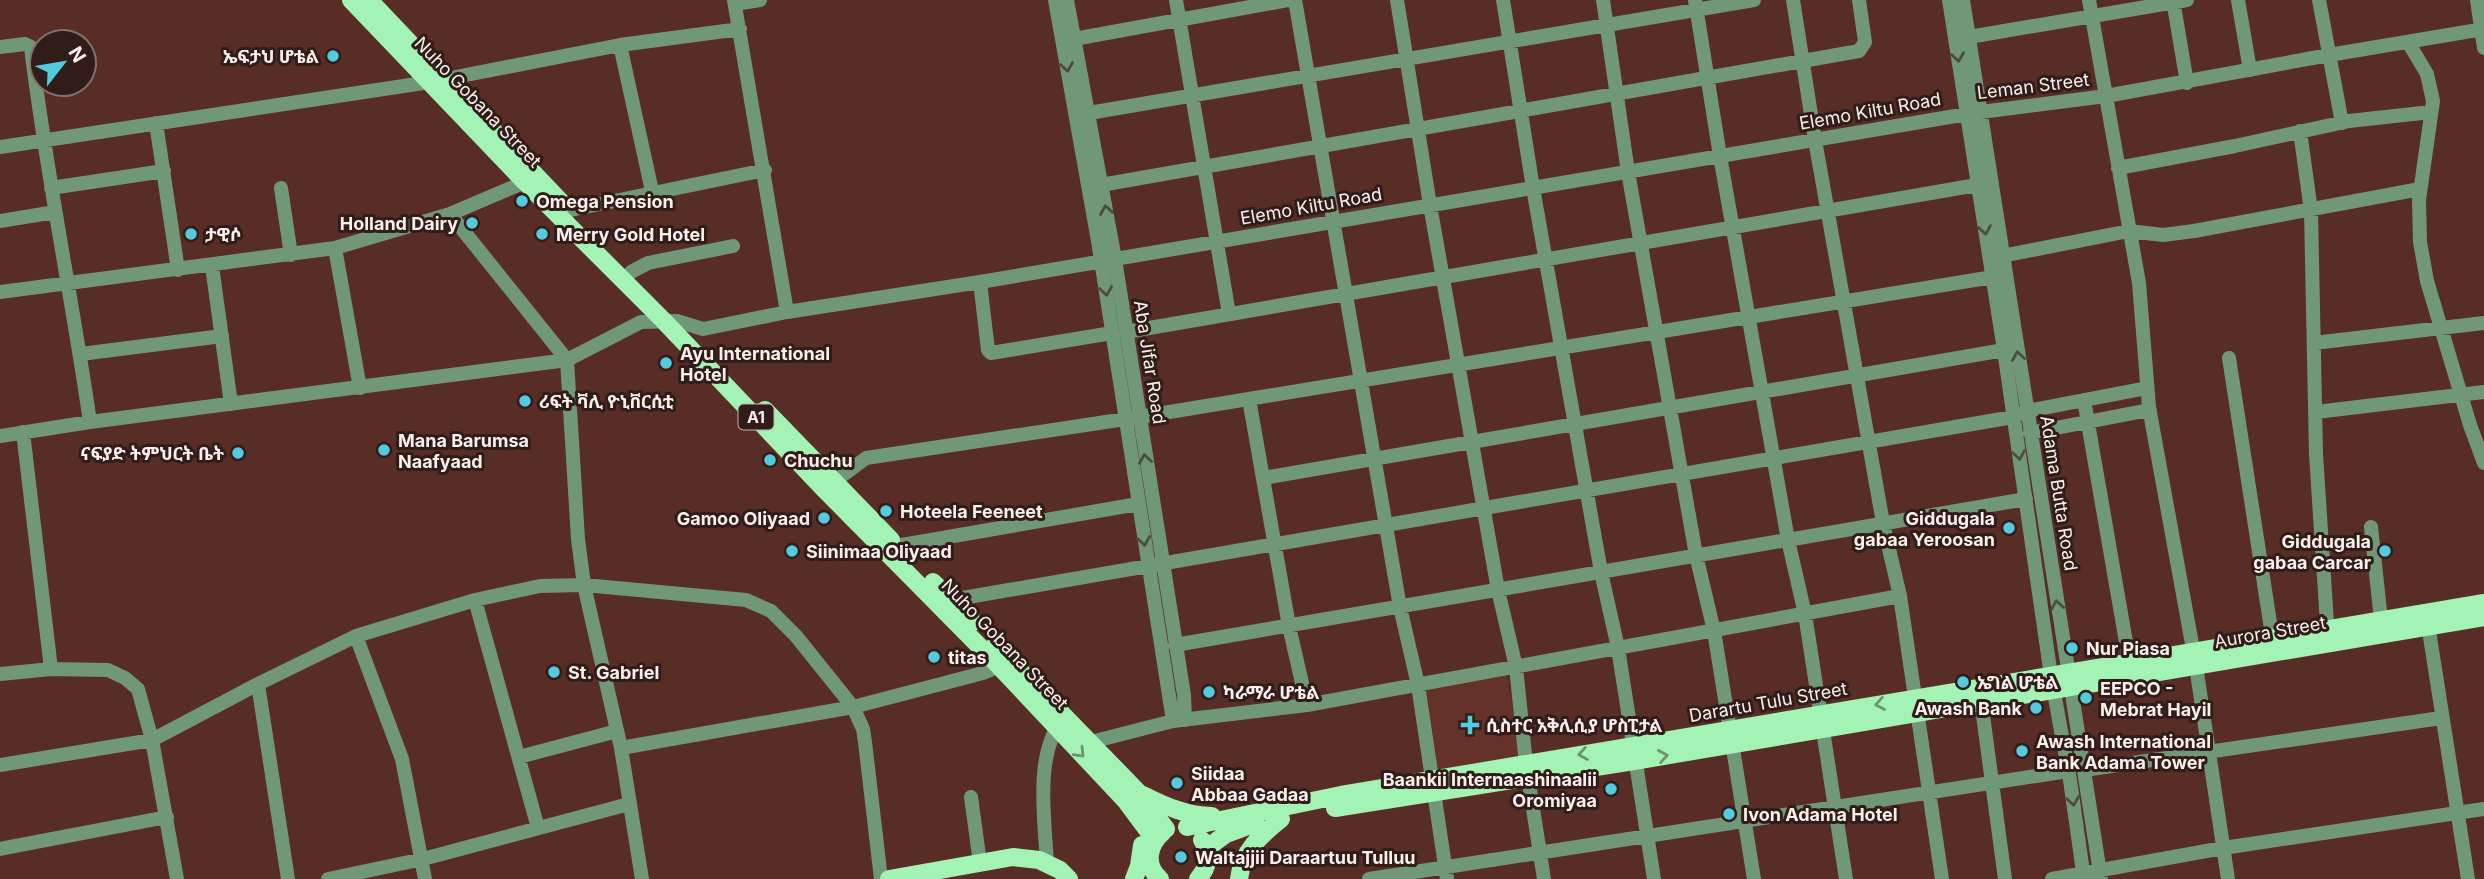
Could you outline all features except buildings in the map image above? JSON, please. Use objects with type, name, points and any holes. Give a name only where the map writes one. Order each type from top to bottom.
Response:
[{"type":"main road","name":"Nuho Gobana Street","points":[[351,0],[437,80],[1135,800]]},
{"type":"main road","name":"Nuho Gobana Street","points":[[371,0],[525,182],[631,272],[670,321]]},
{"type":"main road","name":"Nuho Gobana Street","points":[[830,485],[951,600],[1003,662]]},
{"type":"main road","name":"Aurora Street","points":[[2427,620],[2484,603]]},
{"type":"main road","name":"Aurora Street","points":[[2061,683],[2382,627],[2427,620],[2484,617]]},
{"type":"main road","name":"Darartu Tulu Street","points":[[1208,855],[1226,834],[1246,825],[1432,787],[2061,683]]},
{"type":"main road","name":"Nuho Gobana Street","points":[[1061,722],[1091,742],[1160,834]]},
{"type":"main road","name":"Darartu Tulu Street","points":[[1160,834],[1340,795],[1432,787]]},
{"type":"main road","points":[[1134,879],[1142,845],[1135,800],[1198,816],[1261,812]]},
{"type":"main road","points":[[1239,879],[1246,854],[1259,837],[1282,819]]},
{"type":"main road","points":[[1187,827],[1200,835],[1215,879]]},
{"type":"main road","points":[[1150,874],[1149,851],[1160,834]]},
{"type":"main road","points":[[1198,879],[1205,871],[1208,855]]},
{"type":"main road","points":[[888,879],[1013,857],[1039,860],[1060,870],[1069,879]]},
{"type":"street","points":[[760,0],[735,2],[787,312]]},
{"type":"street","name":"Aba Jifar Road","points":[[1055,0],[1108,260],[1179,721]]},
{"type":"street","name":"Aba Jifar Road","points":[[1067,0],[1101,185],[1108,260]]},
{"type":"street","points":[[1176,0],[1229,314]]},
{"type":"street","points":[[1074,39],[1288,0]]},
{"type":"street","points":[[1295,0],[1400,607],[1418,685],[1446,873]]},
{"type":"street","points":[[1397,0],[1498,590],[1516,667],[1527,771],[1544,879]]},
{"type":"street","points":[[1503,0],[1532,188],[1601,572],[1618,648],[1654,879]]},
{"type":"street","points":[[1603,0],[1628,172],[1696,555],[1714,631],[1754,879]]},
{"type":"street","points":[[1089,113],[1607,25],[1696,5],[1754,0]]},
{"type":"street","points":[[1793,0],[1883,523],[1900,596],[1942,879]]},
{"type":"street","points":[[1101,185],[1858,51],[1864,47],[1865,41],[1859,0]]},
{"type":"street","points":[[1950,0],[1973,113]]},
{"type":"street","points":[[1963,0],[1969,37],[1973,113]]},
{"type":"street","points":[[2089,0],[2139,284],[2149,410],[2195,659],[2228,879]]},
{"type":"street","points":[[2238,0],[2250,70]]},
{"type":"street","points":[[2319,0],[2342,123]]},
{"type":"street","points":[[2477,0],[2484,48]]},
{"type":"street","points":[[1969,37],[2178,1],[2188,83]]},
{"type":"street","points":[[1696,5],[1761,392],[1788,540],[1805,614],[1846,879]]},
{"type":"street","points":[[0,147],[437,80],[620,45],[740,29]]},
{"type":"street","name":"Leman Street","points":[[1973,113],[2188,83],[2329,55],[2483,29]]},
{"type":"street","points":[[2408,42],[2427,74],[2432,101],[2420,189],[2420,242],[2427,281],[2484,463]]},
{"type":"street","points":[[0,47],[24,44],[31,47],[51,188],[70,283],[90,422]]},
{"type":"street","points":[[620,45],[652,191]]},
{"type":"street","points":[[2118,168],[2342,123],[2431,112]]},
{"type":"street","name":"Elemo Kiltu Road","points":[[670,321],[704,328],[1973,113]]},
{"type":"street","name":"Adama Butta Road","points":[[1973,113],[1977,185],[1999,276],[2020,414],[2025,499],[2061,683],[2084,770],[2100,875]]},
{"type":"street","name":"Adama Butta Road","points":[[1973,113],[2002,256],[1999,276],[2004,350],[2020,414],[2030,433],[2061,683],[2068,771],[2084,877]]},
{"type":"street","points":[[156,123],[178,270]]},
{"type":"street","points":[[2300,131],[2311,211],[2316,454],[2328,636]]},
{"type":"street","points":[[562,211],[765,170]]},
{"type":"street","points":[[51,188],[164,171]]},
{"type":"street","points":[[0,292],[335,248],[450,214],[525,182]]},
{"type":"street","points":[[980,282],[988,350],[991,353],[1977,185]]},
{"type":"street","points":[[281,188],[291,255]]},
{"type":"street","points":[[2002,256],[2129,231],[2162,236],[2311,211],[2420,189]]},
{"type":"street","points":[[0,220],[55,212]]},
{"type":"street","points":[[450,214],[568,360],[578,539],[584,585],[621,748],[642,879]]},
{"type":"street","points":[[631,272],[648,262],[733,246]]},
{"type":"street","points":[[335,248],[360,388]]},
{"type":"street","points":[[212,266],[232,404]]},
{"type":"street","points":[[830,485],[866,458],[1132,418],[1999,276]]},
{"type":"street","points":[[0,436],[568,360],[632,325],[670,321]]},
{"type":"street","points":[[2315,343],[2484,323]]},
{"type":"street","points":[[80,354],[222,336]]},
{"type":"street","points":[[1263,478],[2004,350]]},
{"type":"street","points":[[2229,358],[2273,645]]},
{"type":"street","points":[[951,600],[1869,442],[2147,388]]},
{"type":"street","points":[[2316,412],[2484,392]]},
{"type":"street","points":[[1249,399],[1289,626],[1307,705]]},
{"type":"street","points":[[2084,400],[2130,669]]},
{"type":"street","points":[[2030,433],[2149,410]]},
{"type":"street","name":"Aba Jifar Road","points":[[1132,418],[1138,504],[1175,645],[1184,695],[1179,721]]},
{"type":"street","points":[[23,432],[51,669]]},
{"type":"street","points":[[1175,645],[2025,499]]},
{"type":"street","points":[[896,546],[1138,504]]},
{"type":"street","points":[[2371,527],[2382,627]]},
{"type":"street","points":[[0,765],[152,740],[356,636],[475,600],[540,586],[584,585],[715,595],[746,600],[771,611],[796,636],[853,707],[863,729],[881,879]]},
{"type":"street","points":[[1091,742],[1179,721],[1307,705],[1900,596]]},
{"type":"street","points":[[475,600],[538,828]]},
{"type":"street","points":[[2427,620],[2468,879]]},
{"type":"street","points":[[356,636],[402,759],[425,879]]},
{"type":"street","points":[[621,748],[853,707],[983,674],[1003,662]]},
{"type":"street","points":[[0,674],[51,669],[108,670],[125,678],[138,689],[152,740],[177,879]]},
{"type":"street","points":[[258,684],[288,879]]},
{"type":"street","points":[[1980,695],[2005,879]]},
{"type":"street","points":[[2084,770],[2441,718]]},
{"type":"street","points":[[1047,864],[1046,757],[1061,722]]},
{"type":"street","points":[[519,757],[617,731]]},
{"type":"street","points":[[1369,879],[1446,873],[1540,853],[2068,771]]},
{"type":"street","points":[[971,797],[980,863]]},
{"type":"street","points":[[328,879],[423,859],[629,803]]},
{"type":"street","points":[[2052,879],[2100,875],[2223,848],[2484,810]]},
{"type":"street","points":[[0,849],[167,817]]},
{"type":"shaded area","name":"ሲስተር አቅሊሲያ ሆስፒታል","points":[[1506,673],[1522,761],[1434,775],[1418,689]]},
{"type":"place","name":"ኤፍታህ ሆቴል","points":[[333,56]]},
{"type":"place","name":"Omega Pension","points":[[522,201]]},
{"type":"place","name":"Holland Dairy","points":[[472,223]]},
{"type":"place","name":"ታዊሶ","points":[[191,234]]},
{"type":"place","name":"Merry Gold Hotel","points":[[542,234]]},
{"type":"place","name":"Ayu International Hotel","points":[[666,363]]},
{"type":"place","name":"ሪፍት ቫሊ ዮኒቨርሲቲ","points":[[525,401]]},
{"type":"place","name":"Mana Barumsa Naafyaad","points":[[384,450]]},
{"type":"place","name":"ናፍያድ ትምህርት ቤት","points":[[238,453]]},
{"type":"place","name":"Chuchu","points":[[770,460]]},
{"type":"place","name":"Hoteela Feeneet","points":[[886,511]]},
{"type":"place","name":"Gamoo Oliyaad","points":[[824,518]]},
{"type":"place","name":"Giddugala gabaa Yeroosan","points":[[2009,528]]},
{"type":"place","name":"Siinimaa Oliyaad","points":[[792,551]]},
{"type":"place","name":"Giddugala gabaa Carcar","points":[[2385,551]]},
{"type":"place","name":"Nur Piasa","points":[[2072,648]]},
{"type":"place","name":"titas","points":[[934,657]]},
{"type":"place","name":"St. Gabriel","points":[[554,672]]},
{"type":"place","name":"ኤግል ሆቴል","points":[[1963,682]]},
{"type":"place","name":"ካራማራ ሆቴል","points":[[1209,692]]},
{"type":"place","name":"EEPCO - Mebrat Hayil","points":[[2086,698]]},
{"type":"place","name":"Awash Bank","points":[[2036,708]]},
{"type":"place","name":"ሲስተር አቅሊሲያ ሆስፒታል","points":[[1470,725]]},
{"type":"place","name":"Awash International Bank Adama Tower","points":[[2022,751]]},
{"type":"place","name":"Siidaa Abbaa Gadaa","points":[[1177,783]]},
{"type":"place","name":"Baankii Internaashinaalii Oromiyaa","points":[[1611,789]]},
{"type":"place","name":"Ivon Adama Hotel","points":[[1729,814]]},
{"type":"place","name":"Waltajjii Daraartuu Tulluu","points":[[1181,857]]}]
